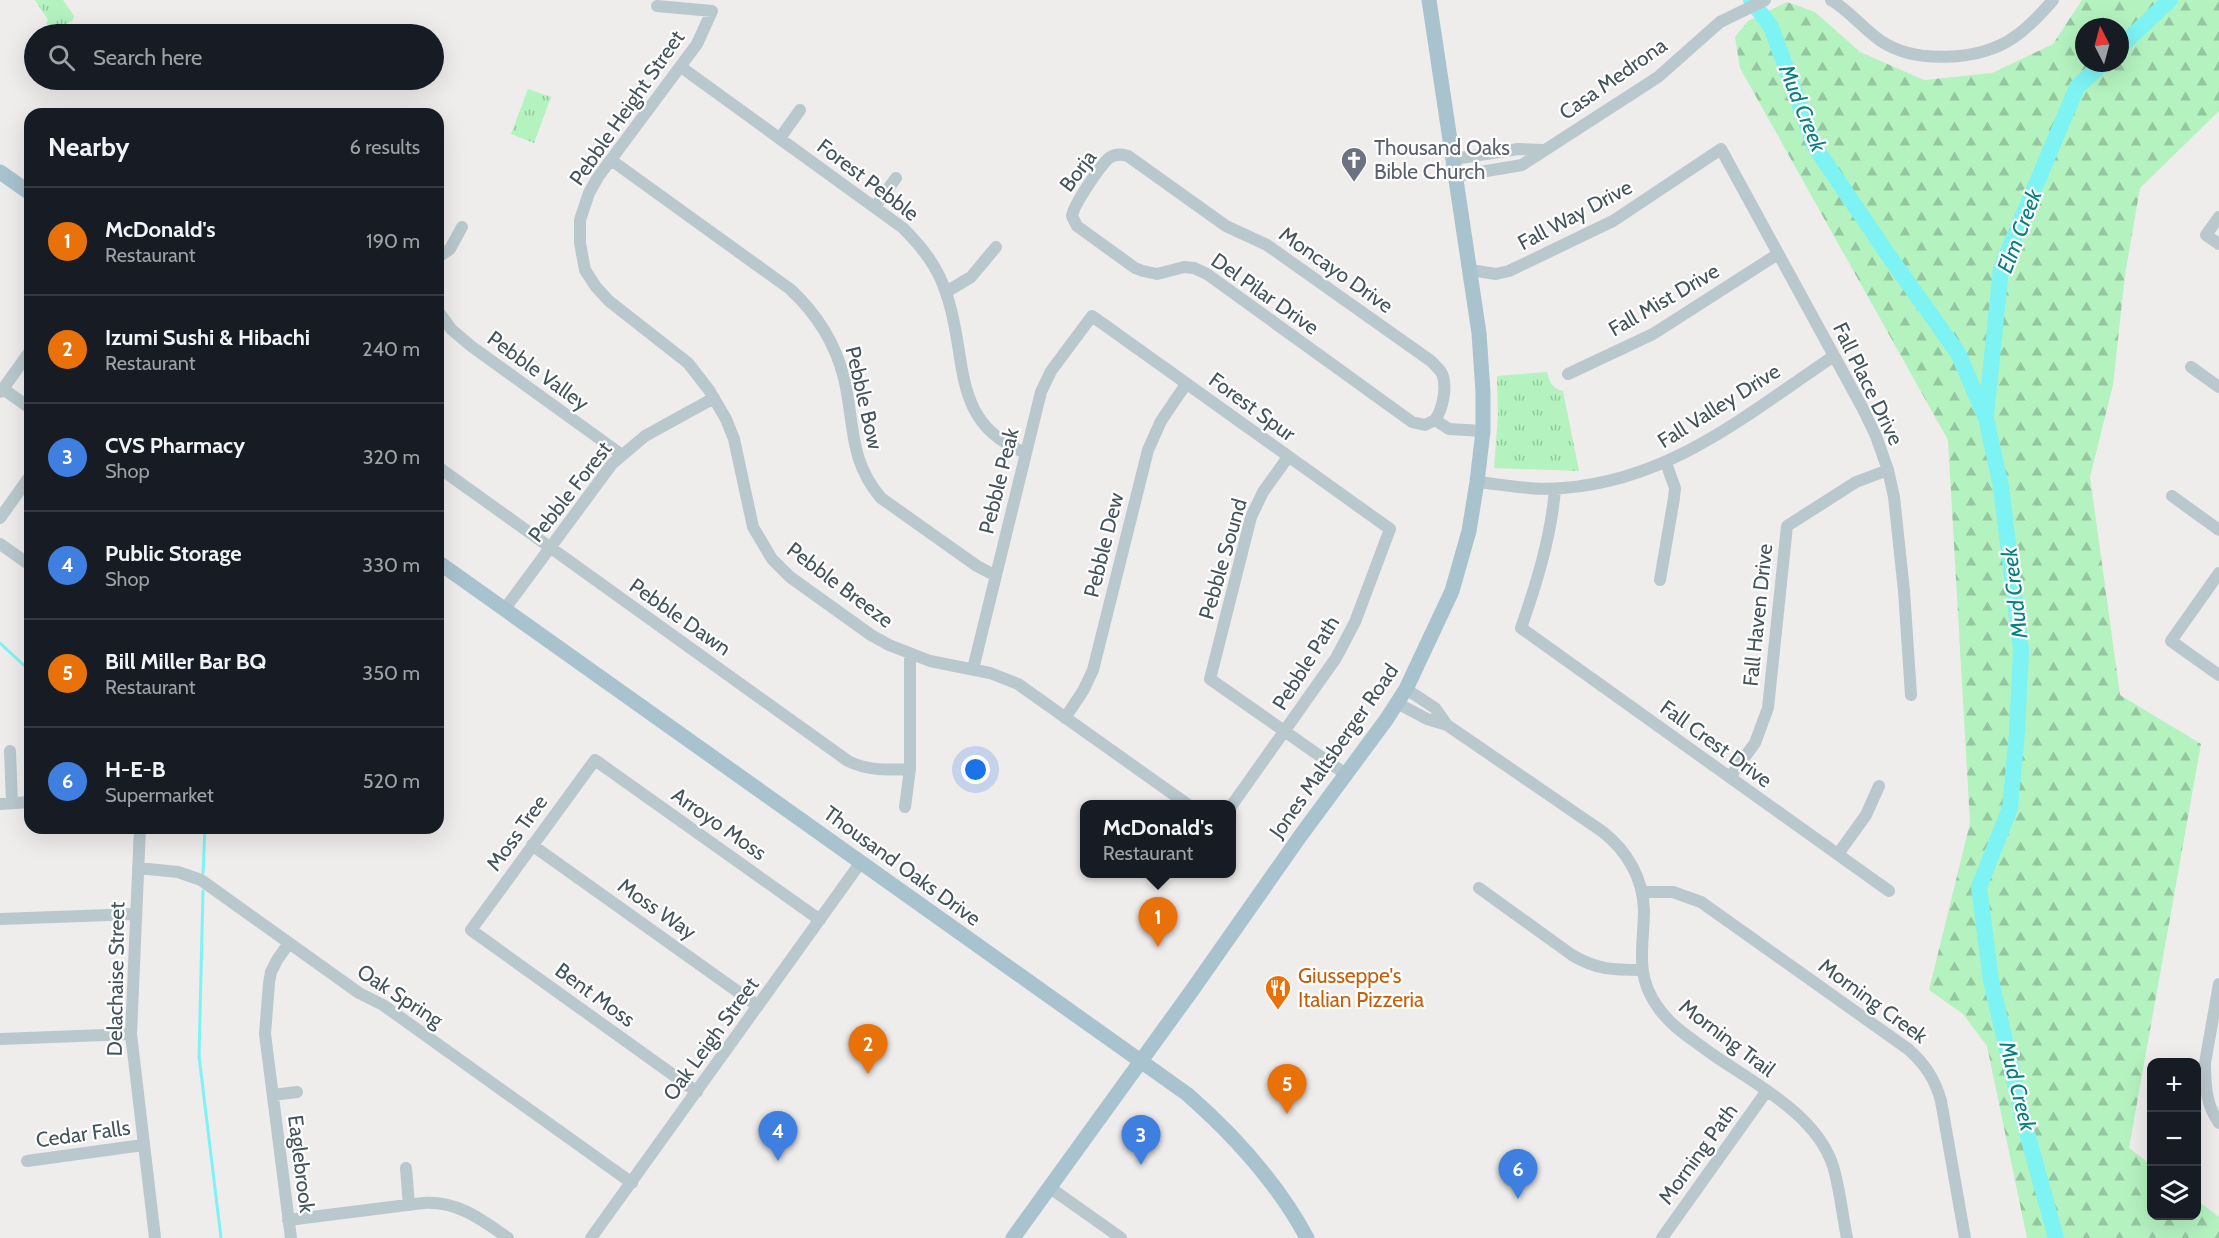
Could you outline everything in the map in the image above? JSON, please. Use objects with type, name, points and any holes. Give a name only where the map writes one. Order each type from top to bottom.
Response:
[{"type":"main road","name":"Jones Maltsberger Road","points":[[1013,1238],[1397,703],[1406,689],[1452,591],[1469,531],[1477,482],[1483,431],[1482,365],[1457,176],[1429,0]]},
{"type":"main road","points":[[0,171],[24,189]]},
{"type":"main road","name":"Thousand Oaks Drive","points":[[444,566],[1187,1094],[1233,1138],[1282,1196],[1307,1238]]},
{"type":"street","name":"Casa Medrona","points":[[1457,176],[1522,165],[1658,77],[1720,22],[1765,0]]},
{"type":"street","points":[[1832,0],[1882,42],[1907,52],[1948,58],[1980,52],[2012,39],[2037,18],[2053,0]]},
{"type":"street","name":"Pebble Height Street","points":[[580,243],[582,211],[589,193],[681,67],[704,32],[712,11],[657,6]]},
{"type":"street","name":"Forest Pebble","points":[[681,67],[875,207],[915,239],[934,266],[946,292],[966,392],[973,408],[988,429],[998,438],[1026,453]]},
{"type":"street","points":[[780,138],[800,110]]},
{"type":"street","points":[[1454,159],[1518,149],[1543,150]]},
{"type":"street","name":"Fall Place Drive","points":[[1721,150],[1876,436],[1888,470],[1898,525],[1911,694]]},
{"type":"street","name":"Fall Way Drive","points":[[1470,270],[1496,274],[1509,271],[1584,236],[1613,221],[1721,150]]},
{"type":"street","points":[[1490,153],[1493,170]]},
{"type":"street","name":"Borja","points":[[1072,216],[1076,204],[1109,159],[1119,155]]},
{"type":"street","name":"Moncayo Drive","points":[[1119,155],[1128,156],[1226,226],[1267,245],[1431,361],[1442,374],[1444,383],[1440,413],[1435,420]]},
{"type":"street","name":"Pebble Bow","points":[[611,160],[790,289],[803,301],[824,327],[837,355],[844,379],[857,457],[873,488],[881,498],[977,566],[996,576]]},
{"type":"street","points":[[875,207],[896,178]]},
{"type":"street","name":"Del Pilar Drive","points":[[1072,216],[1080,229],[1135,268],[1157,274],[1184,267],[1194,268],[1207,274],[1412,422],[1425,425],[1435,420]]},
{"type":"street","points":[[2219,217],[2206,235],[2219,244]]},
{"type":"street","points":[[444,253],[450,249],[462,227]]},
{"type":"street","name":"Pebble Breeze","points":[[580,243],[585,270],[596,287],[609,301],[688,363],[714,398],[734,439],[753,527],[772,559],[790,577],[871,635],[910,655],[940,664],[990,673],[1018,684],[1180,800]]},
{"type":"street","points":[[946,292],[971,277],[996,247]]},
{"type":"street","name":"Fall Mist Drive","points":[[1568,374],[1653,334],[1778,254]]},
{"type":"street","name":"Pebble Peak","points":[[973,669],[1045,384],[1051,371],[1092,316]]},
{"type":"street","name":"Forest Spur","points":[[1092,316],[1390,529]]},
{"type":"street","name":"Pebble Valley","points":[[444,319],[451,329],[471,346],[622,455]]},
{"type":"street","name":"Fall Valley Drive","points":[[1477,482],[1535,489],[1556,489],[1592,485],[1623,478],[1666,463],[1710,439],[1834,356]]},
{"type":"street","points":[[24,359],[1,391],[24,404]]},
{"type":"street","points":[[2191,367],[2219,387]]},
{"type":"street","name":"Pebble Dew","points":[[1065,718],[1083,691],[1093,670],[1148,450],[1161,421],[1186,384]]},
{"type":"street","name":"Pebble Forest","points":[[504,610],[600,480],[622,455],[645,436],[714,398]]},
{"type":"street","points":[[1435,420],[1449,429],[1483,431]]},
{"type":"street","name":"Pebble Sound","points":[[1285,731],[1210,679],[1251,517],[1263,492],[1287,457]]},
{"type":"street","points":[[1660,580],[1675,488],[1666,463]]},
{"type":"street","name":"Fall Haven Drive","points":[[1730,777],[1755,743],[1768,708],[1787,526],[1856,482],[1888,470]]},
{"type":"street","name":"Pebble Dawn","points":[[444,471],[848,761],[868,768],[910,769]]},
{"type":"street","points":[[0,518],[24,484]]},
{"type":"street","name":"Fall Crest Drive","points":[[1556,489],[1541,570],[1521,628],[1889,891]]},
{"type":"street","points":[[2172,496],[2219,530]]},
{"type":"street","name":"Pebble Path","points":[[1236,800],[1327,672],[1355,622],[1390,529]]},
{"type":"street","points":[[0,544],[24,561]]},
{"type":"street","points":[[2219,573],[2171,641],[2219,675]]},
{"type":"street","points":[[905,807],[910,769],[910,655]]},
{"type":"street","name":"Morning Trail","points":[[1406,689],[1435,708],[1448,725],[1611,838],[1631,862],[1642,892],[1644,912],[1640,955],[1649,992],[1668,1021],[1798,1114],[1822,1143],[1833,1166],[1847,1238]]},
{"type":"street","name":"Morning Trail","points":[[1397,703],[1427,719],[1448,725]]},
{"type":"street","points":[[1285,731],[1347,775]]},
{"type":"street","points":[[10,751],[6,803],[24,802]]},
{"type":"street","name":"Moss Tree","points":[[471,930],[595,760]]},
{"type":"street","name":"Arroyo Moss","points":[[595,760],[820,920]]},
{"type":"street","points":[[1838,854],[1866,815],[1879,786]]},
{"type":"street","name":"Delachaise Street","points":[[140,834],[131,1034],[155,1238]]},
{"type":"street","name":"Moss Way","points":[[532,845],[758,1006]]},
{"type":"street","name":"Oak Leigh Street","points":[[591,1238],[861,862]]},
{"type":"street","name":"Oak Spring","points":[[138,868],[178,872],[201,880],[359,993],[383,1005],[632,1183]]},
{"type":"street","points":[[1479,888],[1586,964],[1611,970],[1642,970]]},
{"type":"street","name":"Morning Creek","points":[[1642,892],[1673,892],[1701,902],[1908,1048],[1923,1062],[1936,1084],[1941,1101],[1965,1238]]},
{"type":"street","points":[[0,919],[136,914]]},
{"type":"street","name":"Bent Moss","points":[[471,930],[697,1092]]},
{"type":"street","name":"Eaglebrook","points":[[289,943],[277,960],[269,983],[265,1034],[291,1238]]},
{"type":"street","points":[[2219,984],[2215,1033],[2205,1063],[2206,1095],[2210,1108],[2219,1123]]},
{"type":"street","points":[[0,1039],[131,1034]]},
{"type":"street","name":"Eaglebrook","points":[[273,1095],[297,1092]]},
{"type":"street","name":"Morning Path","points":[[1662,1238],[1766,1092]]},
{"type":"street","name":"Cedar Falls","points":[[27,1161],[143,1145]]},
{"type":"street","points":[[406,1168],[409,1205]]},
{"type":"street","points":[[1049,1187],[1121,1238]]},
{"type":"street","points":[[288,1220],[432,1203],[457,1207],[482,1220],[508,1238]]},
{"type":"green space","points":[[35,0],[63,0],[74,16],[73,20],[67,24],[47,24],[48,20]]},
{"type":"green space","points":[[2082,0],[2219,0],[2219,111],[2140,188],[2125,275],[2113,385],[2090,477],[2120,695],[2201,744],[2129,1148],[2147,1162],[2147,1220],[2201,1220],[2201,1203],[2219,1217],[2219,1238],[2027,1238],[1987,1046],[1963,1014],[1929,990],[1970,823],[1948,440],[1740,68],[1735,37],[1748,21],[1787,2],[1815,12],[1860,52],[1924,80],[1992,73],[2053,44]]},
{"type":"green space","points":[[528,89],[551,97],[534,143],[511,134]]},
{"type":"green space","points":[[1547,372],[1552,384],[1563,391],[1579,471],[1494,468],[1498,415],[1497,376]]},
{"type":"waterway","name":"Mud Creek","points":[[1751,0],[1771,27],[1815,147],[1958,353],[1986,418],[2001,487],[2021,650],[2010,808],[1979,887],[1991,981],[2023,1118],[2056,1238]]},
{"type":"waterway","name":"Elm Creek","points":[[2129,39],[2170,0]]},
{"type":"waterway","name":"Elm Creek","points":[[1986,416],[2001,268],[2077,87],[2093,72]]},
{"type":"waterway","points":[[0,643],[24,665]]},
{"type":"waterway","points":[[203,873],[205,834]]},
{"type":"waterway","points":[[203,891],[199,1056],[221,1238]]},
{"type":"place","name":"Thousand Oaks Bible Church","points":[[1354,183]]},
{"type":"place","name":"McDonald's","points":[[1158,947]]},
{"type":"place","name":"Giusseppe's Italian Pizzeria","points":[[1278,1011]]},
{"type":"place","name":"Izumi Sushi & Hibachi","points":[[868,1074]]},
{"type":"place","name":"Bill Miller Bar BQ","points":[[1287,1114]]},
{"type":"place","name":"Public Storage","points":[[778,1161]]},
{"type":"place","name":"CVS Pharmacy","points":[[1141,1165]]},
{"type":"place","name":"H-E-B","points":[[1518,1199]]}]
